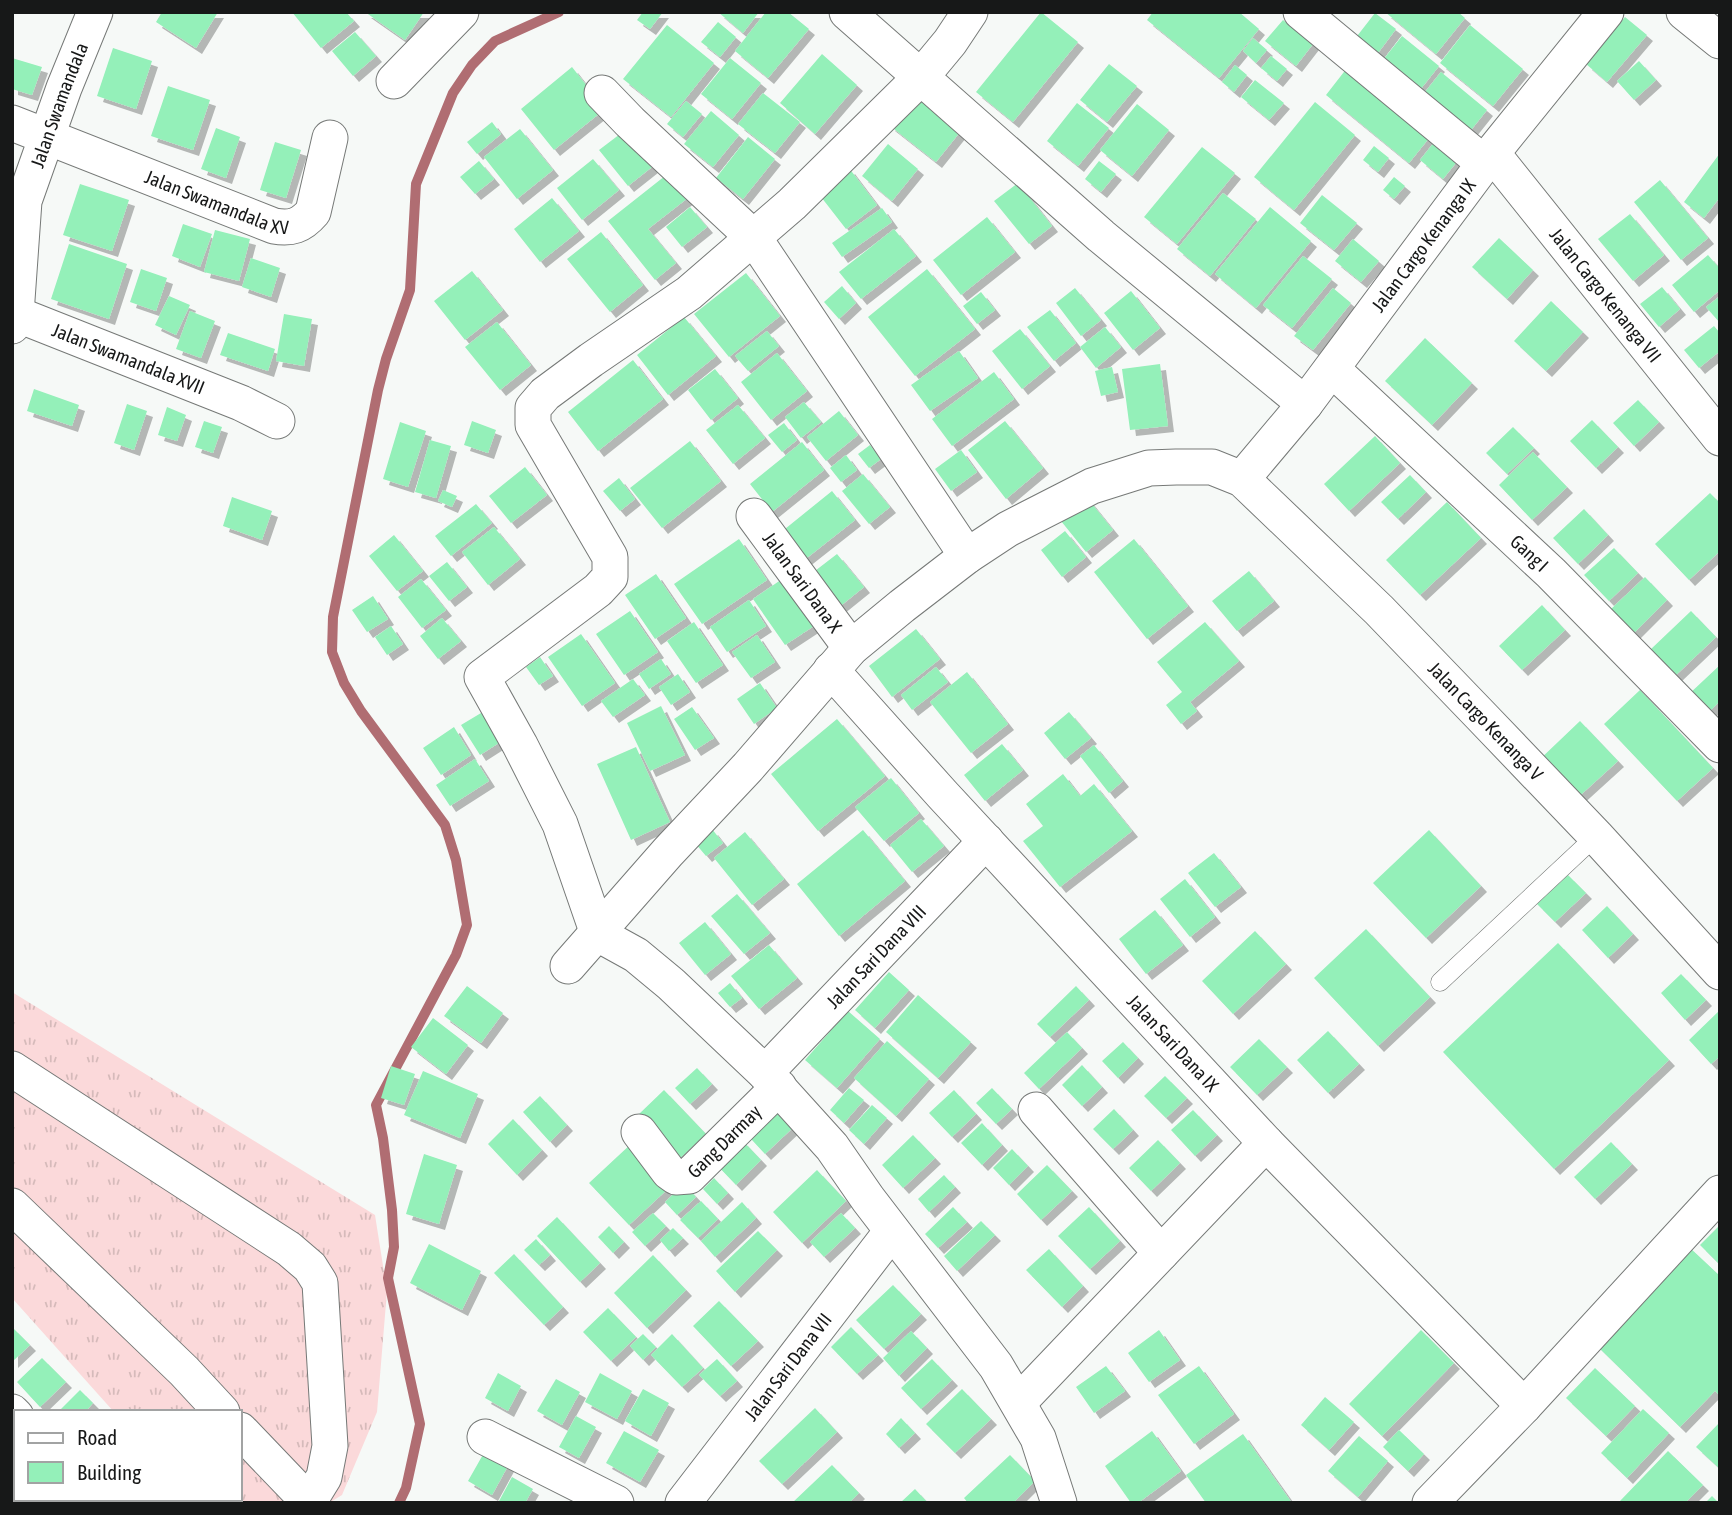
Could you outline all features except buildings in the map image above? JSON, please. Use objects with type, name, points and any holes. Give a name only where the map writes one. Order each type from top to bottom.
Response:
[{"type":"street","name":"Jalan Swamandala","points":[[14,320],[15,263],[24,201],[64,88],[95,12]]},
{"type":"street","points":[[394,81],[461,12]]},
{"type":"street","points":[[847,12],[1101,236],[1305,404]]},
{"type":"street","points":[[970,12],[921,77],[754,238],[689,293],[591,360],[545,394],[533,408],[533,425],[610,557],[610,577],[598,590],[482,677],[560,824],[598,934],[645,962],[772,1080],[832,1147],[892,1231],[996,1366],[1019,1402],[1038,1438],[1059,1503]]},
{"type":"street","name":"Jalan Cargo Kenanga VII","points":[[1301,12],[1489,159],[1720,438]]},
{"type":"street","name":"Jalan Cargo Kenanga IX","points":[[1242,480],[1305,404],[1489,159],[1606,12]]},
{"type":"street","points":[[1684,12],[1720,41]]},
{"type":"street","points":[[602,93],[754,238],[967,556]]},
{"type":"street","points":[[12,123],[48,136]]},
{"type":"street","name":"Jalan Swamandala XV","points":[[48,136],[274,226],[288,228],[306,220],[313,212],[330,138]]},
{"type":"street","name":"Jalan Swamandala XVII","points":[[14,320],[241,403],[277,421]]},
{"type":"street","name":"Gang I","points":[[1332,369],[1551,573],[1720,745]]},
{"type":"street","points":[[568,966],[668,852],[748,767],[841,659],[967,556],[1008,529],[1092,486],[1149,468],[1212,467],[1242,480]]},
{"type":"street","name":"Jalan Cargo Kenanga V","points":[[1242,480],[1379,611],[1596,836],[1720,972]]},
{"type":"street","name":"Jalan Sari Dana X","points":[[754,516],[841,659]]},
{"type":"street","name":"Jalan Sari Dana IX","points":[[841,659],[986,841],[1266,1143],[1524,1406]]},
{"type":"street","name":"Jalan Sari Dana VIII","points":[[772,1080],[986,841]]},
{"type":"street","points":[[12,1069],[289,1249],[310,1267],[320,1283],[330,1446],[324,1477],[308,1502],[242,1432]]},
{"type":"street","name":"Gang Darmay","points":[[639,1132],[669,1172],[676,1177],[689,1176],[772,1080]]},
{"type":"street","points":[[1036,1110],[1161,1253]]},
{"type":"street","points":[[1019,1402],[1266,1143]]},
{"type":"street","points":[[1430,1503],[1524,1406],[1720,1193]]},
{"type":"street","points":[[12,1206],[220,1410]]},
{"type":"street","name":"Jalan Sari Dana VII","points":[[683,1503],[892,1231]]},
{"type":"street","points":[[485,1437],[616,1503]]},
{"type":"lane","points":[[1440,982],[1596,836]]},
{"type":"green space","points":[[12,992],[375,1215],[387,1291],[377,1412],[342,1495],[329,1503],[195,1503],[194,1501],[242,1501],[242,1410],[112,1410],[12,1298]]},
{"type":"waterway","points":[[399,1503],[406,1488],[420,1424],[388,1278],[394,1247],[392,1210],[376,1105],[456,955],[467,925],[456,860],[445,825],[361,711],[344,683],[332,652],[333,617],[378,390],[410,290],[416,184],[453,93],[472,65],[495,41],[559,12]]}]
